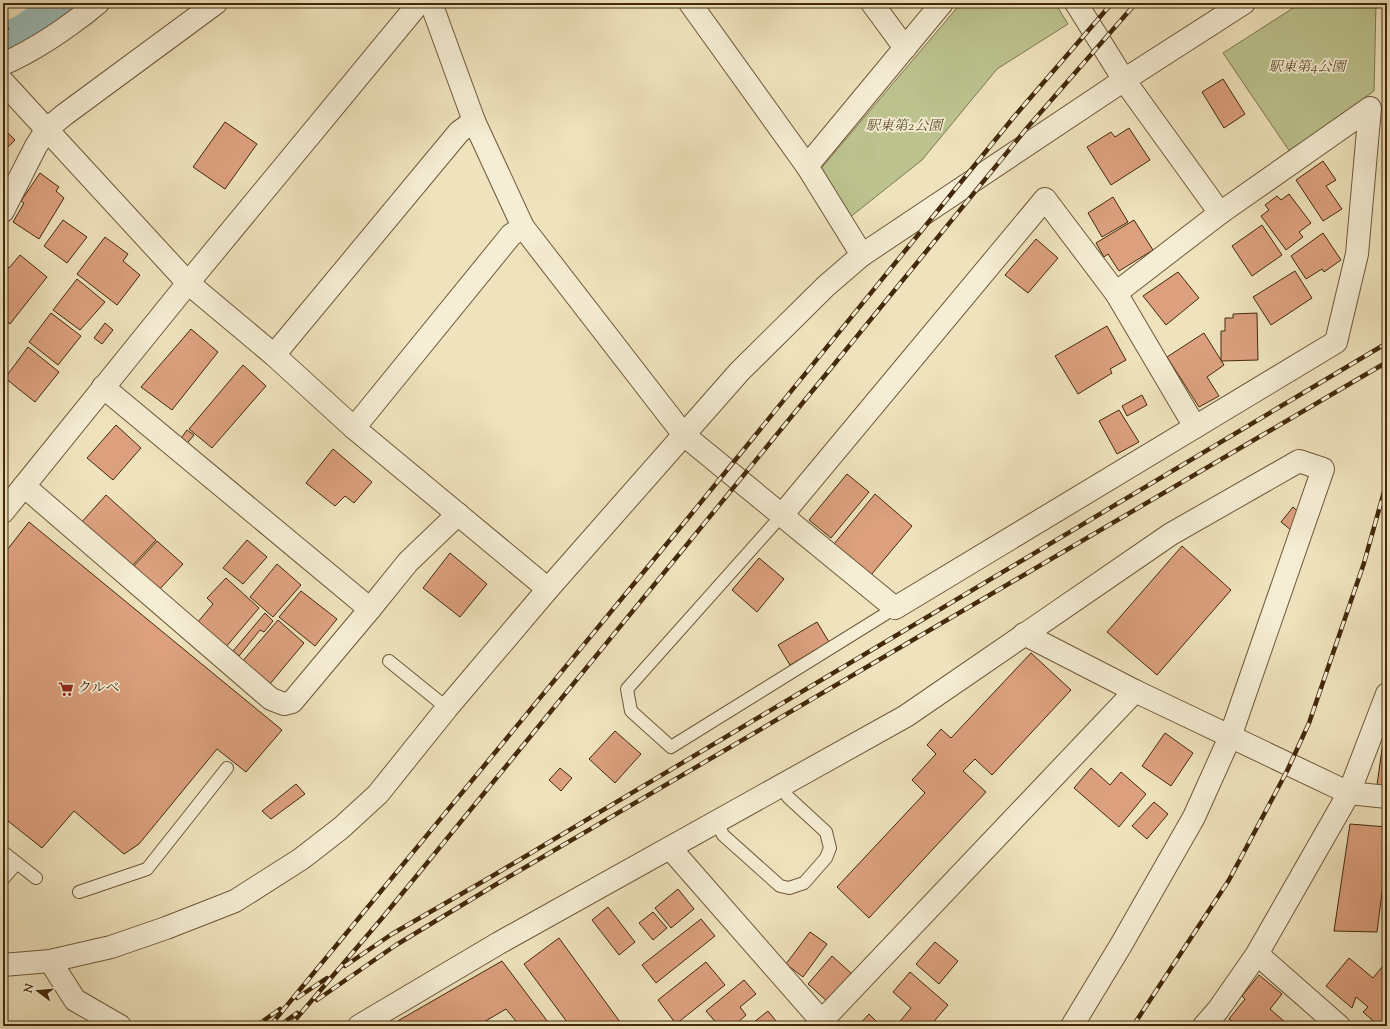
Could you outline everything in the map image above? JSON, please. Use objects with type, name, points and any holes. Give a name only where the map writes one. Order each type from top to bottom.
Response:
[{"type":"street","points":[[3,64],[15,59],[71,25],[98,3]]},
{"type":"street","points":[[3,211],[36,146],[47,129],[216,3]]},
{"type":"street","points":[[3,512],[103,387],[419,3]]},
{"type":"street","points":[[431,3],[474,121],[523,227],[684,435],[895,608],[1336,342],[1357,254],[1370,108],[1220,213],[1116,293]]},
{"type":"street","points":[[690,3],[807,166],[862,255]]},
{"type":"street","points":[[872,3],[905,48]]},
{"type":"street","points":[[807,166],[942,3]]},
{"type":"street","points":[[3,965],[50,961],[111,946],[166,928],[235,901],[301,859],[341,828],[378,794],[447,708],[548,589],[740,370],[826,286],[862,255],[1124,80],[1244,3]]},
{"type":"street","points":[[1085,8],[1124,80],[1220,213]]},
{"type":"street","points":[[3,82],[188,283],[274,355],[354,428],[548,589]]},
{"type":"street","points":[[274,355],[459,132],[474,121]]},
{"type":"street","points":[[782,515],[1045,199],[1116,293],[1195,427]]},
{"type":"street","points":[[354,428],[511,235],[523,227]]},
{"type":"street","points":[[103,387],[370,609]]},
{"type":"street","points":[[359,1026],[499,943],[906,716],[1171,534],[1299,462],[1323,469],[1230,737],[1194,817],[1121,946],[1072,1026]]},
{"type":"street","points":[[24,486],[271,699],[284,704],[292,702],[408,562],[458,514]]},
{"type":"street","points":[[1024,634],[1135,691],[1349,793],[1387,797]]},
{"type":"street","points":[[670,848],[822,1025],[1135,691]]},
{"type":"street","points":[[1204,1026],[1218,1010],[1258,954],[1349,793],[1387,694]]},
{"type":"street","points":[[1258,954],[1339,1026]]},
{"type":"street","points":[[50,961],[75,1000],[120,1026]]},
{"type":"lane","points":[[782,515],[627,689],[631,711],[670,747],[895,608]]},
{"type":"lane","points":[[389,661],[447,708]]},
{"type":"lane","points":[[79,892],[147,869],[227,768]]},
{"type":"lane","points":[[717,822],[723,835],[780,886],[788,888],[804,883],[826,858],[830,848],[828,839],[826,832],[788,797],[782,785]]},
{"type":"lane","points":[[3,852],[36,878]]},
{"type":"lane","points":[[3,879],[18,863]]},
{"type":"green space","name":"駅東第2公園","points":[[961,3],[1055,3],[1068,24],[997,69],[922,160],[849,218],[818,172]]},
{"type":"green space","name":"駅東第4公園","points":[[1301,3],[1376,3],[1374,91],[1290,152],[1223,53]]},
{"type":"building","points":[[3,20],[9,29],[3,33]]},
{"type":"building","points":[[1223,79],[1245,114],[1224,128],[1202,92]]},
{"type":"building","points":[[225,122],[257,144],[225,189],[193,167]]},
{"type":"building","points":[[3,128],[15,140],[3,152]]},
{"type":"building","points":[[1129,128],[1150,160],[1111,185],[1087,147],[1111,132],[1115,137]]},
{"type":"building","points":[[1323,161],[1336,180],[1326,186],[1342,209],[1323,221],[1296,180]]},
{"type":"building","points":[[40,173],[59,187],[56,191],[64,198],[39,239],[13,222],[24,203],[21,201]]},
{"type":"building","points":[[1289,194],[1311,223],[1299,232],[1303,237],[1286,250],[1261,216],[1269,210],[1265,205],[1277,196],[1281,200]]},
{"type":"building","points":[[1113,197],[1128,222],[1102,237],[1088,213]]},
{"type":"building","points":[[63,220],[87,237],[67,263],[44,246]]},
{"type":"building","points":[[1134,220],[1153,250],[1119,271],[1108,254],[1104,257],[1096,243]]},
{"type":"building","points":[[1262,225],[1282,255],[1252,276],[1232,246]]},
{"type":"building","points":[[1323,233],[1341,260],[1324,272],[1322,269],[1306,279],[1291,256]]},
{"type":"building","points":[[105,237],[128,254],[123,261],[140,275],[117,305],[77,274]]},
{"type":"building","points":[[1036,239],[1058,258],[1028,293],[1005,275]]},
{"type":"building","points":[[20,255],[47,277],[10,324],[3,318],[3,263],[9,268]]},
{"type":"building","points":[[1295,271],[1312,298],[1271,325],[1253,297]]},
{"type":"building","points":[[1178,272],[1199,298],[1166,325],[1143,296]]},
{"type":"building","points":[[77,279],[105,302],[80,330],[53,310]]},
{"type":"building","points":[[51,313],[81,336],[58,365],[29,342]]},
{"type":"building","points":[[1257,313],[1258,360],[1221,361],[1221,331],[1225,331],[1225,318],[1233,318],[1233,314]]},
{"type":"building","points":[[105,323],[113,330],[102,344],[94,338]]},
{"type":"building","points":[[1107,326],[1126,360],[1110,369],[1112,373],[1078,394],[1055,356]]},
{"type":"building","points":[[191,329],[218,352],[172,410],[141,387]]},
{"type":"building","points":[[1204,333],[1224,365],[1207,377],[1219,396],[1199,407],[1167,357]]},
{"type":"building","points":[[28,347],[59,372],[35,402],[5,378]]},
{"type":"building","points":[[243,365],[266,386],[212,448],[189,429]]},
{"type":"building","points":[[1142,395],[1147,405],[1127,416],[1122,406]]},
{"type":"building","points":[[1119,410],[1139,442],[1117,454],[1099,421]]},
{"type":"building","points":[[116,425],[141,448],[113,480],[87,458]]},
{"type":"building","points":[[187,430],[194,435],[185,446],[179,441]]},
{"type":"building","points":[[333,449],[372,482],[354,503],[345,496],[335,506],[306,483]]},
{"type":"building","points":[[847,474],[869,492],[831,538],[809,520]]},
{"type":"building","points":[[875,494],[912,526],[871,575],[834,544]]},
{"type":"building","points":[[106,495],[156,540],[130,568],[80,524]]},
{"type":"building","points":[[1293,507],[1303,516],[1291,530],[1281,522]]},
{"type":"building","points":[[29,522],[282,730],[246,772],[217,749],[139,844],[124,854],[74,811],[42,848],[3,817],[3,555]]},
{"type":"building","points":[[247,540],[267,557],[243,584],[223,568]]},
{"type":"building","points":[[157,541],[183,564],[158,591],[132,568]]},
{"type":"building","points":[[1182,546],[1231,590],[1157,675],[1107,632]]},
{"type":"building","points":[[450,553],[487,584],[460,617],[423,588]]},
{"type":"building","points":[[759,558],[784,579],[757,612],[732,590]]},
{"type":"building","points":[[277,564],[301,585],[273,617],[250,597]]},
{"type":"building","points":[[226,578],[259,608],[225,648],[197,623],[213,604],[207,598]]},
{"type":"building","points":[[301,591],[337,619],[315,646],[279,617]]},
{"type":"building","points":[[265,613],[273,621],[264,632],[260,630],[239,656],[233,651]]},
{"type":"building","points":[[278,620],[304,643],[269,685],[241,663]]},
{"type":"building","points":[[817,622],[829,642],[790,665],[778,645]]},
{"type":"building","points":[[1031,653],[1071,690],[992,775],[975,759],[963,771],[986,792],[869,918],[837,887],[925,793],[912,780],[936,754],[927,745],[941,729],[951,738]]},
{"type":"building","points":[[615,731],[641,754],[615,783],[589,759]]},
{"type":"building","points":[[1165,733],[1193,753],[1171,786],[1142,766]]},
{"type":"building","points":[[1383,742],[1387,743],[1387,786],[1377,785]]},
{"type":"building","points":[[560,768],[572,778],[561,791],[549,780]]},
{"type":"building","points":[[1091,768],[1110,785],[1121,772],[1146,794],[1119,827],[1074,788]]},
{"type":"building","points":[[296,784],[305,794],[271,819],[262,811]]},
{"type":"building","points":[[1154,802],[1168,814],[1147,839],[1132,826]]},
{"type":"building","points":[[1350,824],[1387,827],[1387,853],[1377,932],[1334,931]]},
{"type":"building","points":[[678,889],[694,909],[671,928],[655,908]]},
{"type":"building","points":[[608,907],[635,942],[619,955],[592,920]]},
{"type":"building","points":[[653,912],[667,928],[653,940],[639,923]]},
{"type":"building","points":[[701,919],[715,936],[656,983],[642,965]]},
{"type":"building","points":[[810,932],[827,944],[803,977],[786,964]]},
{"type":"building","points":[[559,938],[620,1022],[614,1026],[570,1026],[524,964]]},
{"type":"building","points":[[935,942],[958,961],[939,984],[916,964]]},
{"type":"building","points":[[832,956],[852,974],[828,1002],[808,984]]},
{"type":"building","points":[[1349,958],[1373,978],[1387,961],[1387,1026],[1379,1026],[1363,1012],[1368,1007],[1356,997],[1352,1008],[1326,986]]},
{"type":"building","points":[[502,961],[551,1026],[520,1026],[506,1009],[477,1026],[389,1026]]},
{"type":"building","points":[[706,962],[725,985],[676,1024],[658,1000]]},
{"type":"building","points":[[910,972],[948,1005],[930,1026],[897,1025],[911,1008],[893,992]]},
{"type":"building","points":[[1259,975],[1282,994],[1270,1009],[1286,1023],[1284,1026],[1238,1026],[1229,1019],[1245,999],[1242,996]]},
{"type":"building","points":[[744,980],[756,994],[740,1007],[746,1015],[734,1026],[719,1026],[706,1011]]},
{"type":"building","points":[[768,1011],[780,1026],[749,1026]]},
{"type":"building","points":[[869,1014],[881,1026],[858,1026]]},
{"type":"building","points":[[708,1022],[711,1026],[703,1026]]},
{"type":"building","points":[[957,1022],[961,1026],[953,1026]]},
{"type":"waterway","points":[[3,50],[27,38],[79,3]]},
{"type":"railway","points":[[270,1026],[693,512],[1013,118],[1112,3]]},
{"type":"railway","points":[[290,1026],[383,917],[1027,128],[1136,3]]},
{"type":"railway","points":[[345,966],[392,934],[494,875],[1387,343]]},
{"type":"railway","points":[[317,1000],[396,945],[495,885],[1387,362]]},
{"type":"railway","points":[[1133,1026],[1229,880],[1287,771],[1309,723],[1364,563],[1387,481]]},
{"type":"railway","points":[[297,998],[327,978]]},
{"type":"railway","points":[[256,1026],[280,1009]]},
{"type":"railway","points":[[279,1026],[297,1013]]},
{"type":"place","name":"クルベ","points":[[66,689]]}]
